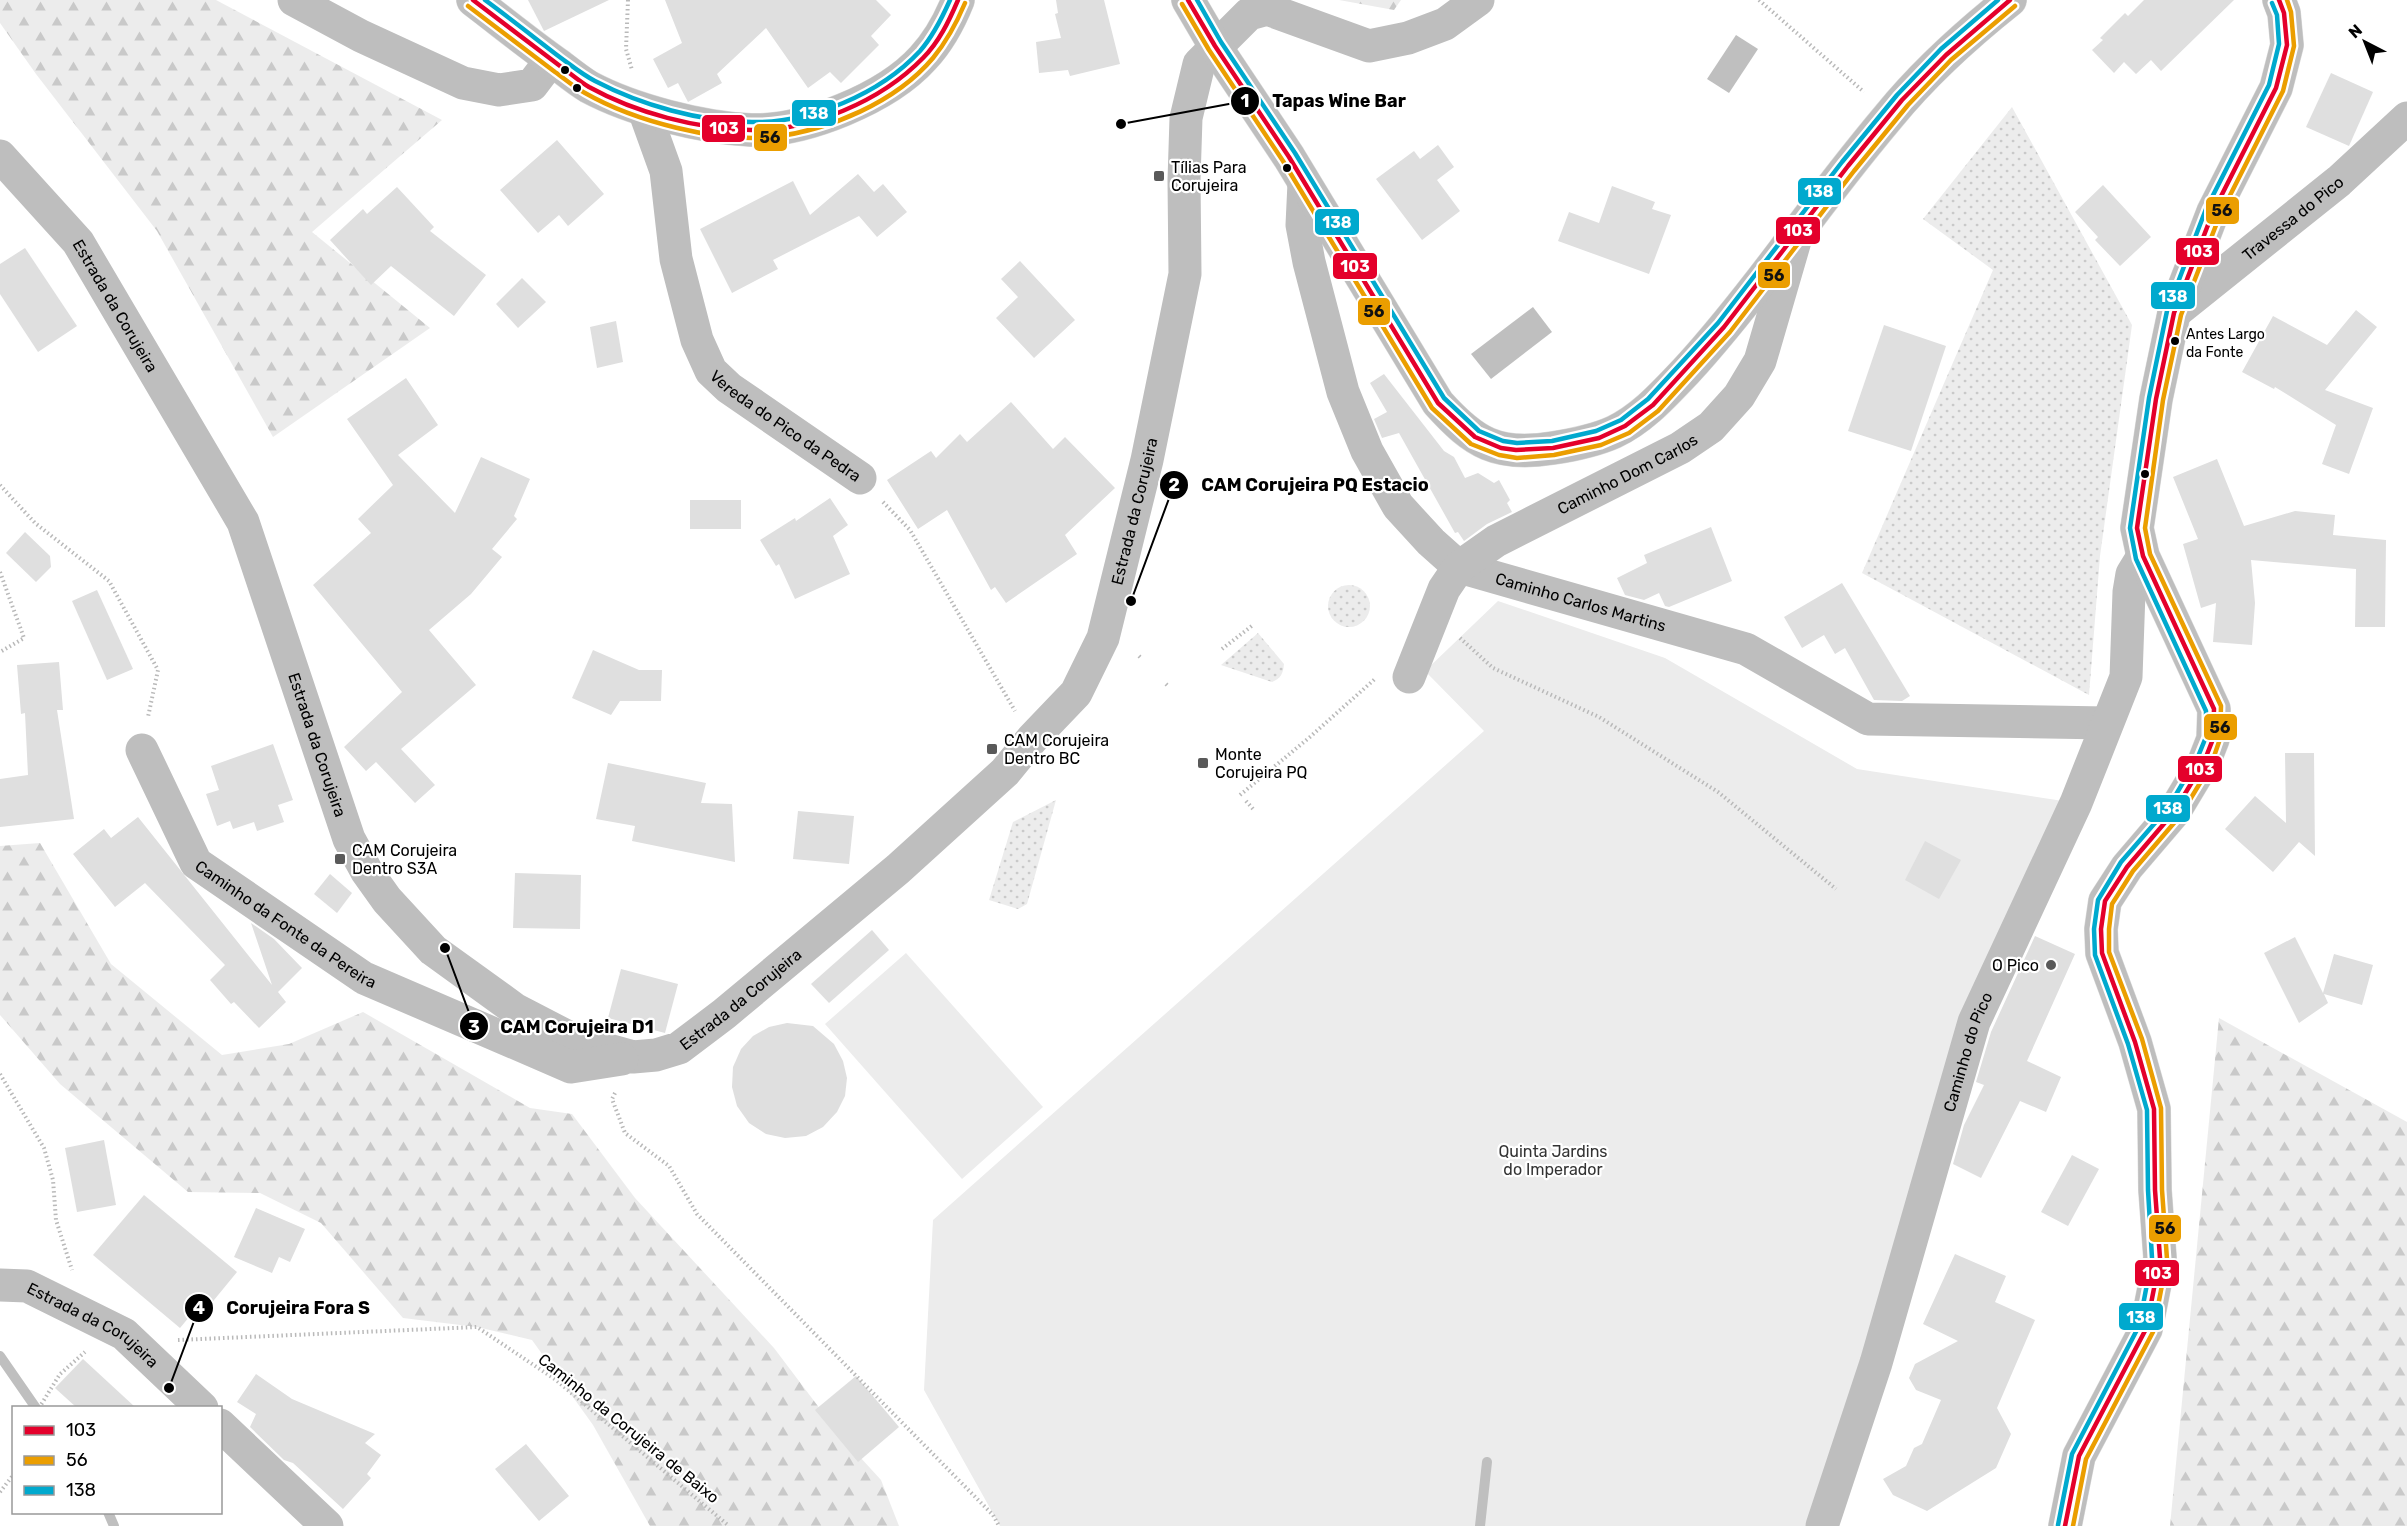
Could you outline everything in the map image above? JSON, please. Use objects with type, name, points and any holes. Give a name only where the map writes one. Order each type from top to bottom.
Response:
[{"type":"street","points":[[294,0],[361,36],[463,83],[499,90],[532,85],[551,60]]},
{"type":"street","points":[[472,0],[588,86],[644,110],[723,127],[752,130],[780,128],[821,119],[856,105],[898,79],[923,58],[950,20],[958,0]]},
{"type":"street","points":[[1188,0],[1215,46],[1289,157],[1438,403],[1457,424],[1485,444],[1506,450],[1536,451],[1593,440],[1614,432],[1639,417],[1662,397],[1721,333],[1797,232],[1890,115],[1936,65],[2010,0]]},
{"type":"street","name":"Estrada da Corujeira","points":[[0,156],[78,242],[243,522],[349,839],[367,872],[387,900],[434,950],[516,1010],[576,1041],[633,1057],[656,1055],[679,1048],[724,1014],[898,869],[1005,772],[1032,739],[1076,693],[1103,638],[1147,460],[1185,274],[1186,118],[1199,64],[1249,14],[1267,9],[1369,46],[1408,38],[1445,24],[1478,0]]},
{"type":"street","points":[[2065,1526],[2079,1456],[2146,1329],[2160,1257],[2155,1190],[2154,1110],[2134,1042],[2102,953],[2101,929],[2105,901],[2127,867],[2174,812],[2204,762],[2213,739],[2214,709],[2143,556],[2137,528],[2156,399],[2174,313],[2213,212],[2276,88],[2287,45],[2284,13],[2279,0]]},
{"type":"street","name":"Vereda do Pico da Pedra","points":[[644,110],[666,171],[676,259],[697,340],[711,371],[729,388],[860,478]]},
{"type":"street","name":"Travessa do Pico","points":[[2174,313],[2339,181],[2407,118]]},
{"type":"street","name":"Caminho Carlos Martins","points":[[1304,183],[1302,225],[1309,262],[1343,392],[1367,451],[1398,506],[1431,542],[1459,567],[1746,649],[1868,719],[2107,723]]},
{"type":"street","name":"Caminho Dom Carlos","points":[[1394,677],[1434,616],[1444,589],[1459,567],[1496,542],[1680,448],[1711,427],[1739,396],[1760,361],[1797,232]]},
{"type":"street","name":"Caminho do Pico","points":[[1822,1526],[1876,1363],[1974,1022],[2076,803],[2127,677],[2129,592],[2132,574],[2143,556]]},
{"type":"street","name":"Caminho da Fonte da Pereira","points":[[142,750],[196,863],[364,978],[571,1067],[633,1057]]},
{"type":"street","name":"Estrada da Corujeira","points":[[5,1284],[27,1286],[124,1334],[201,1406]]},
{"type":"street","points":[[222,1427],[327,1526]]},
{"type":"path","points":[[628,0],[626,50],[644,110]]},
{"type":"path","points":[[1759,0],[1890,115]]},
{"type":"path","name":"Vereda do Pico da Pedra","points":[[860,478],[910,530],[1032,739]]},
{"type":"path","points":[[0,485],[35,523],[109,581],[158,670],[142,750]]},
{"type":"path","points":[[0,572],[24,638],[0,652]]},
{"type":"path","points":[[1434,616],[1493,668],[1599,717],[1718,792],[1836,889]]},
{"type":"path","points":[[1222,649],[1253,625]]},
{"type":"path","points":[[1240,795],[1394,677]]},
{"type":"path","points":[[1246,801],[1254,810]]},
{"type":"path","points":[[633,1057],[612,1100],[625,1133],[669,1166],[697,1214],[993,1515],[999,1526]]},
{"type":"path","points":[[0,1074],[44,1148],[53,1180],[56,1220],[72,1273]]},
{"type":"path","name":"Caminho da Corujeira de Baixo","points":[[124,1334],[184,1340],[322,1332],[477,1327],[556,1380],[729,1526]]},
{"type":"path","points":[[40,1406],[57,1379]]},
{"type":"path","points":[[0,1492],[12,1477]]},
{"type":"green space","points":[[0,0],[216,0],[442,120],[312,232],[430,328],[273,437],[157,231],[36,74],[0,23]]},
{"type":"green space","points":[[1339,0],[1401,0],[1394,10]]},
{"type":"green space","points":[[2012,107],[2132,325],[2100,556],[2089,695],[1862,573],[1993,270],[1923,219]]},
{"type":"green space","points":[[1349,585],[1357,586],[1364,591],[1369,598],[1369,614],[1364,621],[1357,626],[1349,627],[1341,626],[1334,621],[1329,614],[1328,606],[1329,598],[1334,591],[1341,586]]},
{"type":"green space","name":"Quinta Jardins do Imperador","points":[[1498,601],[1665,658],[1857,769],[2076,803],[1974,1022],[1822,1526],[1000,1526],[924,1390],[933,1220],[1484,731],[1425,671]]},
{"type":"green space","points":[[1258,633],[1284,664],[1281,675],[1272,682],[1221,665]]},
{"type":"green space","points":[[1056,800],[1027,904],[1018,909],[989,900],[1013,822]]},
{"type":"green space","points":[[40,843],[111,964],[222,1055],[289,1044],[363,1012],[530,1108],[572,1114],[635,1198],[774,1348],[839,1434],[881,1480],[899,1526],[650,1526],[593,1425],[532,1340],[477,1327],[403,1318],[321,1223],[260,1193],[188,1192],[60,1084],[0,1015],[0,846]]},
{"type":"green space","points":[[906,953],[1043,1107],[962,1179],[825,1024]]},
{"type":"green space","points":[[2219,1018],[2407,1122],[2407,1526],[2170,1526]]},
{"type":"shaded area","points":[[1736,35],[1758,49],[1729,93],[1707,79]]},
{"type":"shaded area","points":[[1533,307],[1552,332],[1491,379],[1471,354]]},
{"type":"building","points":[[528,0],[609,0],[544,31]]},
{"type":"building","points":[[665,0],[876,0],[891,15],[871,36],[879,45],[841,83],[830,72],[808,88],[766,28],[717,74],[722,83],[688,102],[678,83],[668,88],[653,59],[682,43]]},
{"type":"building","points":[[1056,0],[1104,0],[1120,64],[1070,76],[1068,70],[1039,73],[1036,42],[1061,38],[1055,14],[1058,13]]},
{"type":"building","points":[[2144,0],[2234,0],[2161,71],[2151,60],[2136,74],[2124,62],[2114,73],[2092,50],[2103,40],[2100,38],[2125,13],[2128,16]]},
{"type":"building","points":[[2331,73],[2373,92],[2349,146],[2306,127]]},
{"type":"building","points":[[557,140],[604,194],[568,226],[559,215],[538,233],[500,190]]},
{"type":"building","points":[[1438,145],[1454,167],[1437,180],[1460,211],[1422,240],[1376,179],[1414,151],[1420,159]]},
{"type":"building","points":[[858,174],[874,192],[883,184],[907,212],[877,237],[859,216],[773,260],[778,269],[732,293],[700,229],[793,181],[810,215]]},
{"type":"building","points":[[2103,185],[2151,237],[2120,266],[2095,240],[2098,237],[2075,212]]},
{"type":"building","points":[[1612,186],[1655,202],[1652,209],[1671,215],[1649,274],[1558,241],[1569,212],[1599,223]]},
{"type":"building","points":[[397,187],[434,227],[430,231],[486,275],[454,316],[391,266],[371,285],[330,240],[363,209],[367,214]]},
{"type":"building","points":[[25,248],[77,326],[38,352],[0,294],[0,264]]},
{"type":"building","points":[[1020,261],[1075,320],[1034,358],[996,318],[1018,297],[1001,279]]},
{"type":"building","points":[[522,278],[546,302],[518,328],[496,304]]},
{"type":"building","points":[[2356,310],[2377,327],[2325,390],[2373,408],[2349,474],[2322,464],[2336,425],[2275,387],[2274,389],[2242,372],[2273,316],[2327,345]]},
{"type":"building","points":[[616,321],[623,362],[597,368],[590,327]]},
{"type":"building","points":[[1884,325],[1946,346],[1911,451],[1848,431]]},
{"type":"building","points":[[1384,374],[1444,451],[1454,457],[1465,478],[1478,473],[1494,483],[1499,480],[1510,500],[1507,503],[1512,512],[1487,524],[1464,541],[1458,532],[1455,533],[1399,433],[1382,438],[1374,419],[1387,412],[1370,383]]},
{"type":"building","points":[[406,378],[438,425],[398,455],[455,513],[481,457],[530,479],[514,516],[517,519],[492,549],[502,557],[471,594],[429,630],[476,685],[401,749],[435,785],[415,803],[376,762],[366,771],[344,747],[402,692],[313,585],[371,533],[358,519],[393,485],[347,419]]},
{"type":"building","points":[[1011,402],[1053,449],[1065,437],[1115,488],[1065,535],[1077,554],[1006,603],[995,587],[991,590],[947,510],[918,529],[887,480],[931,451],[936,458],[960,434],[967,442]]},
{"type":"building","points":[[2217,459],[2244,526],[2295,511],[2335,515],[2333,535],[2386,540],[2385,627],[2355,627],[2356,569],[2251,560],[2255,603],[2252,645],[2213,642],[2216,603],[2201,608],[2183,544],[2198,539],[2173,477]]},
{"type":"building","points":[[830,498],[848,525],[833,536],[850,574],[795,599],[779,564],[776,566],[760,540],[795,518],[796,521]]},
{"type":"building","points":[[690,500],[741,500],[741,529],[690,529]]},
{"type":"building","points":[[1711,527],[1732,581],[1669,607],[1665,606],[1659,593],[1644,600],[1625,595],[1617,578],[1647,563],[1644,555]]},
{"type":"building","points":[[25,532],[50,556],[51,567],[36,582],[6,553]]},
{"type":"building","points":[[1842,583],[1910,696],[1902,701],[1874,700],[1845,648],[1835,654],[1824,635],[1802,648],[1784,617]]},
{"type":"building","points":[[97,590],[133,669],[107,680],[72,601]]},
{"type":"building","points":[[593,650],[639,670],[662,670],[661,701],[620,701],[611,715],[572,698]]},
{"type":"building","points":[[59,662],[63,710],[57,710],[74,819],[0,827],[0,779],[28,775],[25,713],[21,714],[17,665]]},
{"type":"building","points":[[273,744],[293,800],[278,805],[284,822],[257,831],[254,822],[233,829],[230,821],[217,826],[206,794],[219,790],[211,766]]},
{"type":"building","points":[[2285,753],[2314,753],[2315,856],[2299,842],[2273,872],[2225,829],[2255,796],[2286,823]]},
{"type":"building","points":[[608,763],[706,783],[701,803],[732,804],[735,862],[632,841],[635,826],[596,819]]},
{"type":"building","points":[[798,811],[854,816],[849,864],[793,859]]},
{"type":"building","points":[[138,817],[272,985],[251,923],[274,939],[302,968],[278,992],[286,1002],[259,1028],[234,1002],[231,1004],[210,980],[225,965],[145,883],[115,907],[73,854],[104,829],[111,838]]},
{"type":"building","points":[[1925,841],[1961,860],[1939,899],[1905,880]]},
{"type":"building","points":[[515,873],[581,875],[580,929],[513,928]]},
{"type":"building","points":[[330,874],[352,893],[337,913],[314,894]]},
{"type":"building","points":[[872,930],[889,950],[829,1003],[811,984]]},
{"type":"building","points":[[2035,936],[2075,954],[2027,1061],[2061,1077],[2046,1112],[2020,1101],[1981,1178],[1953,1164],[1964,1125],[1984,1085],[1976,1082],[1991,1032]]},
{"type":"building","points":[[2295,937],[2323,993],[2334,954],[2373,965],[2362,1005],[2324,994],[2328,1003],[2299,1023],[2264,953]]},
{"type":"building","points":[[621,969],[678,984],[665,1033],[608,1018]]},
{"type":"building","points":[[787,1023],[813,1026],[834,1044],[843,1061],[847,1078],[845,1096],[837,1112],[823,1127],[806,1136],[785,1138],[766,1134],[749,1123],[737,1106],[732,1087],[733,1067],[741,1049],[753,1036],[769,1027]]},
{"type":"building","points":[[104,1140],[116,1205],[77,1212],[65,1148]]},
{"type":"building","points":[[2072,1155],[2099,1169],[2068,1226],[2041,1212]]},
{"type":"building","points":[[144,1195],[237,1272],[205,1311],[199,1305],[180,1328],[93,1255]]},
{"type":"building","points":[[256,1208],[305,1229],[290,1262],[279,1257],[272,1273],[234,1257]]},
{"type":"building","points":[[1955,1254],[2006,1276],[1995,1302],[2035,1320],[1997,1408],[2011,1434],[1996,1468],[1927,1511],[1893,1495],[1883,1479],[1906,1466],[1914,1448],[1922,1444],[1941,1400],[1916,1390],[1909,1378],[1915,1364],[1958,1341],[1923,1324]]},
{"type":"building","points":[[83,1359],[134,1406],[75,1406],[55,1388]]},
{"type":"building","points":[[256,1374],[292,1399],[375,1434],[365,1443],[381,1455],[367,1474],[371,1478],[343,1509],[293,1463],[284,1460],[250,1427],[256,1414],[237,1402]]},
{"type":"building","points":[[856,1376],[899,1427],[858,1462],[815,1410]]},
{"type":"building","points":[[526,1444],[569,1496],[539,1521],[495,1469]]},
{"type":"waterway","points":[[0,1356],[35,1406]]},
{"type":"waterway","points":[[1480,1526],[1487,1462]]},
{"type":"waterway","points":[[109,1514],[114,1526]]},
{"type":"transit line","name":"103","points":[[473,0],[582,82],[607,96],[647,112],[688,123],[751,130],[774,129],[821,119],[866,100],[887,88],[929,52],[943,31],[958,0]]},
{"type":"transit line","name":"138","points":[[485,0],[578,70],[613,90],[651,105],[692,115],[752,122],[798,117],[821,111],[865,93],[904,66],[920,51],[937,27],[950,0]]},
{"type":"transit line","name":"103","points":[[1188,0],[1215,46],[1289,157],[1438,403],[1475,437],[1501,448],[1516,450],[1553,448],[1599,438],[1625,426],[1653,405],[1724,327],[1902,100],[1946,55],[2010,0]]},
{"type":"transit line","name":"138","points":[[1197,0],[1221,42],[1295,153],[1444,398],[1479,431],[1503,441],[1517,443],[1552,441],[1596,431],[1621,420],[1648,399],[1718,323],[1842,162],[1897,95],[1941,49],[1998,0]]},
{"type":"transit line","name":"103","points":[[2065,1526],[2079,1456],[2146,1329],[2160,1258],[2155,1190],[2154,1109],[2135,1042],[2102,953],[2101,929],[2105,901],[2127,867],[2174,812],[2204,762],[2213,739],[2214,709],[2143,556],[2137,528],[2156,399],[2174,313],[2213,212],[2276,88],[2287,45],[2284,13],[2279,0]]},
{"type":"transit line","name":"56","points":[[2073,1526],[2086,1459],[2153,1332],[2167,1259],[2162,1190],[2161,1108],[2142,1039],[2109,952],[2112,904],[2133,871],[2180,816],[2211,765],[2220,739],[2221,706],[2150,554],[2145,528],[2163,400],[2181,315],[2220,215],[2283,91],[2294,46],[2291,12],[2287,0]]},
{"type":"transit line","name":"56","points":[[468,6],[573,86],[605,103],[627,113],[676,128],[727,137],[751,138],[773,137],[817,128],[839,121],[881,100],[918,74],[933,58],[943,45],[965,3]]},
{"type":"transit line","name":"138","points":[[2058,1525],[2072,1454],[2139,1326],[2152,1258],[2147,1110],[2128,1044],[2095,955],[2094,929],[2098,900],[2121,862],[2168,808],[2197,759],[2206,737],[2206,711],[2136,559],[2130,528],[2149,398],[2167,311],[2206,209],[2269,85],[2279,44],[2277,15],[2272,3]]},
{"type":"transit line","name":"56","points":[[1182,4],[1209,50],[1283,161],[1432,408],[1471,444],[1499,455],[1517,458],[1554,455],[1601,445],[1629,433],[1658,411],[1730,332],[1908,105],[1951,60],[2015,6]]},
{"type":"place","name":"Tapas Wine Bar","points":[[1121,124]]},
{"type":"place","name":"Tílias Para Corujeira","points":[[1159,176]]},
{"type":"place","name":"Antes Largo da Fonte","points":[[2175,341]]},
{"type":"place","name":"CAM Corujeira PQ Estacio","points":[[1131,601]]},
{"type":"place","name":"CAM Corujeira Dentro BC","points":[[992,749]]},
{"type":"place","name":"Monte Corujeira PQ","points":[[1203,763]]},
{"type":"place","name":"CAM Corujeira Dentro S3A","points":[[340,859]]},
{"type":"place","name":"CAM Corujeira D1","points":[[445,948]]},
{"type":"place","name":"O Pico","points":[[2051,965]]},
{"type":"place","name":"Corujeira Fora S","points":[[169,1388]]}]
